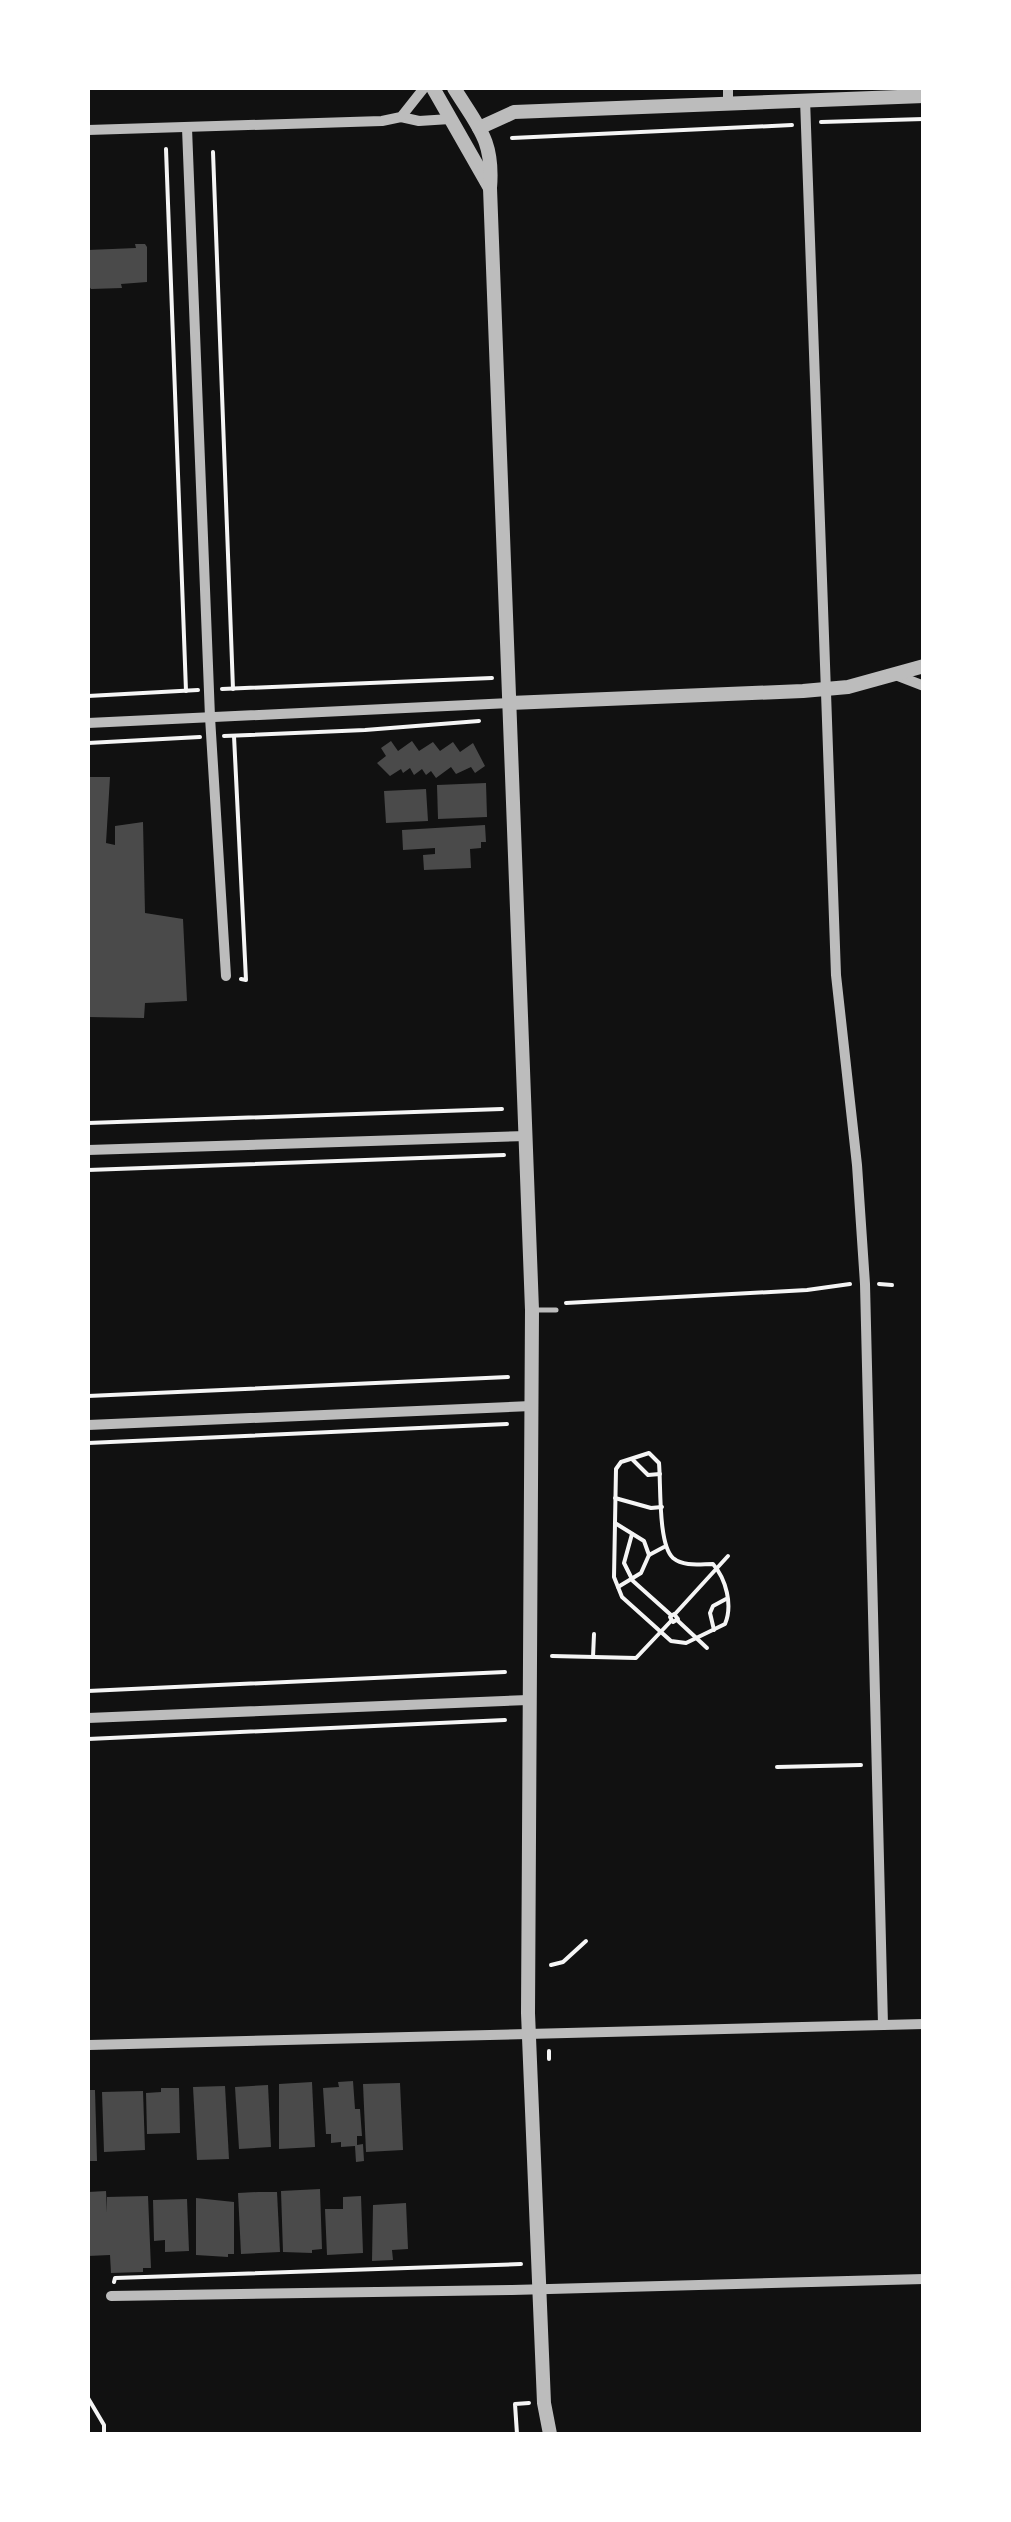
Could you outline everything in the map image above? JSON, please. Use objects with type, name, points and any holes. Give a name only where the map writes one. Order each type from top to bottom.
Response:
[{"type":"street","points":[[401,116],[424,88]]},
{"type":"street","points":[[433,88],[490,188]]},
{"type":"street","points":[[454,88],[488,143],[492,159],[490,188],[532,1310],[529,2034],[544,2403],[550,2434]]},
{"type":"street","points":[[479,128],[508,113],[728,94],[805,99],[924,96]]},
{"type":"street","points":[[805,99],[836,975],[864,1265],[883,2025]]},
{"type":"street","points":[[488,143],[508,113]]},
{"type":"street","points":[[88,130],[382,120],[401,116],[419,121],[450,120]]},
{"type":"street","points":[[187,128],[210,717],[226,976]]},
{"type":"street","points":[[88,723],[827,689],[924,666]]},
{"type":"street","points":[[893,674],[924,686]]},
{"type":"street","points":[[88,1150],[527,1136]]},
{"type":"street","points":[[88,1425],[531,1406]]},
{"type":"street","points":[[88,1718],[528,1700]]},
{"type":"street","points":[[89,2045],[924,2024]]},
{"type":"street","points":[[111,2296],[924,2279]]},
{"type":"lane","points":[[532,1310],[556,1307]]},
{"type":"path","points":[[512,138],[924,119]]},
{"type":"path","points":[[166,149],[186,691]]},
{"type":"path","points":[[213,152],[233,689]]},
{"type":"path","points":[[88,696],[497,679]]},
{"type":"path","points":[[88,743],[489,720]]},
{"type":"path","points":[[226,976],[246,980],[234,736]]},
{"type":"path","points":[[88,1123],[502,1109]]},
{"type":"path","points":[[88,1170],[504,1155]]},
{"type":"path","points":[[556,1307],[808,1290],[837,1284]]},
{"type":"path","points":[[88,1396],[508,1377]]},
{"type":"path","points":[[88,1443],[508,1424]]},
{"type":"path","points":[[648,1454],[659,1464],[660,1474],[664,1547],[674,1560],[713,1564],[724,1577],[729,1616],[725,1624],[686,1643],[671,1641],[622,1597],[614,1576],[616,1468],[620,1462],[648,1454]]},
{"type":"path","points":[[632,1459],[648,1475],[660,1474]]},
{"type":"path","points":[[615,1498],[651,1508],[662,1507]]},
{"type":"path","points":[[615,1523],[644,1542],[649,1554]]},
{"type":"path","points":[[632,1534],[624,1563],[632,1578],[706,1648]]},
{"type":"path","points":[[618,1587],[640,1572],[649,1554],[664,1547]]},
{"type":"path","points":[[552,1656],[636,1658],[728,1556]]},
{"type":"path","points":[[714,1630],[710,1613],[713,1606],[726,1599]]},
{"type":"path","points":[[593,1658],[594,1634]]},
{"type":"path","points":[[88,1691],[505,1672]]},
{"type":"path","points":[[88,1739],[504,1720]]},
{"type":"path","points":[[777,1767],[876,1766]]},
{"type":"path","points":[[551,1965],[563,1962],[586,1940]]},
{"type":"path","points":[[550,2051],[550,2059]]},
{"type":"path","points":[[111,2296],[115,2278],[539,2264]]},
{"type":"path","points":[[88,2398],[104,2425],[104,2434]]},
{"type":"path","points":[[517,2434],[516,2404],[544,2403]]},
{"type":"building","points":[[135,244],[147,247],[147,282],[91,289],[88,250],[136,248]]},
{"type":"building","points":[[391,741],[398,751],[412,741],[419,751],[433,742],[440,751],[453,742],[460,752],[473,743],[485,766],[475,773],[471,767],[456,774],[451,767],[436,778],[431,771],[426,775],[422,769],[414,775],[410,768],[390,776],[377,763],[386,756],[381,748]]},
{"type":"building","points":[[88,777],[110,777],[106,843],[115,845],[115,826],[143,822],[145,913],[183,919],[187,1001],[145,1003],[144,1018],[88,1017]]},
{"type":"building","points":[[486,783],[487,817],[438,819],[437,785]]},
{"type":"building","points":[[426,789],[428,821],[386,823],[384,791]]},
{"type":"building","points":[[485,825],[486,842],[481,842],[481,848],[470,849],[471,868],[424,870],[423,855],[435,854],[435,848],[403,850],[402,830]]},
{"type":"building","points":[[353,2081],[362,2136],[357,2136],[357,2145],[363,2144],[364,2161],[356,2162],[355,2146],[331,2143],[331,2134],[326,2134],[323,2088]]},
{"type":"building","points":[[312,2082],[315,2147],[279,2149],[279,2084]]},
{"type":"building","points":[[400,2083],[403,2150],[366,2152],[363,2084]]},
{"type":"building","points":[[268,2085],[271,2147],[239,2149],[235,2087]]},
{"type":"building","points":[[225,2086],[229,2159],[197,2160],[193,2087]]},
{"type":"building","points":[[161,2088],[179,2088],[180,2133],[147,2134],[146,2093],[161,2092]]},
{"type":"building","points":[[88,2090],[95,2090],[97,2161],[88,2161]]},
{"type":"building","points":[[143,2091],[145,2150],[104,2152],[102,2092]]},
{"type":"building","points":[[320,2189],[322,2249],[312,2253],[283,2252],[281,2191]]},
{"type":"building","points":[[106,2191],[107,2213],[107,2197],[148,2196],[151,2268],[111,2273],[110,2255],[88,2256],[88,2192]]},
{"type":"building","points":[[277,2192],[280,2252],[241,2254],[238,2193]]},
{"type":"building","points":[[361,2196],[363,2253],[327,2255],[325,2209],[343,2209],[343,2197]]},
{"type":"building","points":[[196,2198],[234,2202],[234,2254],[196,2255]]},
{"type":"building","points":[[187,2199],[189,2251],[165,2252],[165,2240],[154,2241],[153,2200]]},
{"type":"building","points":[[406,2203],[408,2249],[392,2250],[393,2260],[372,2261],[373,2205]]}]
